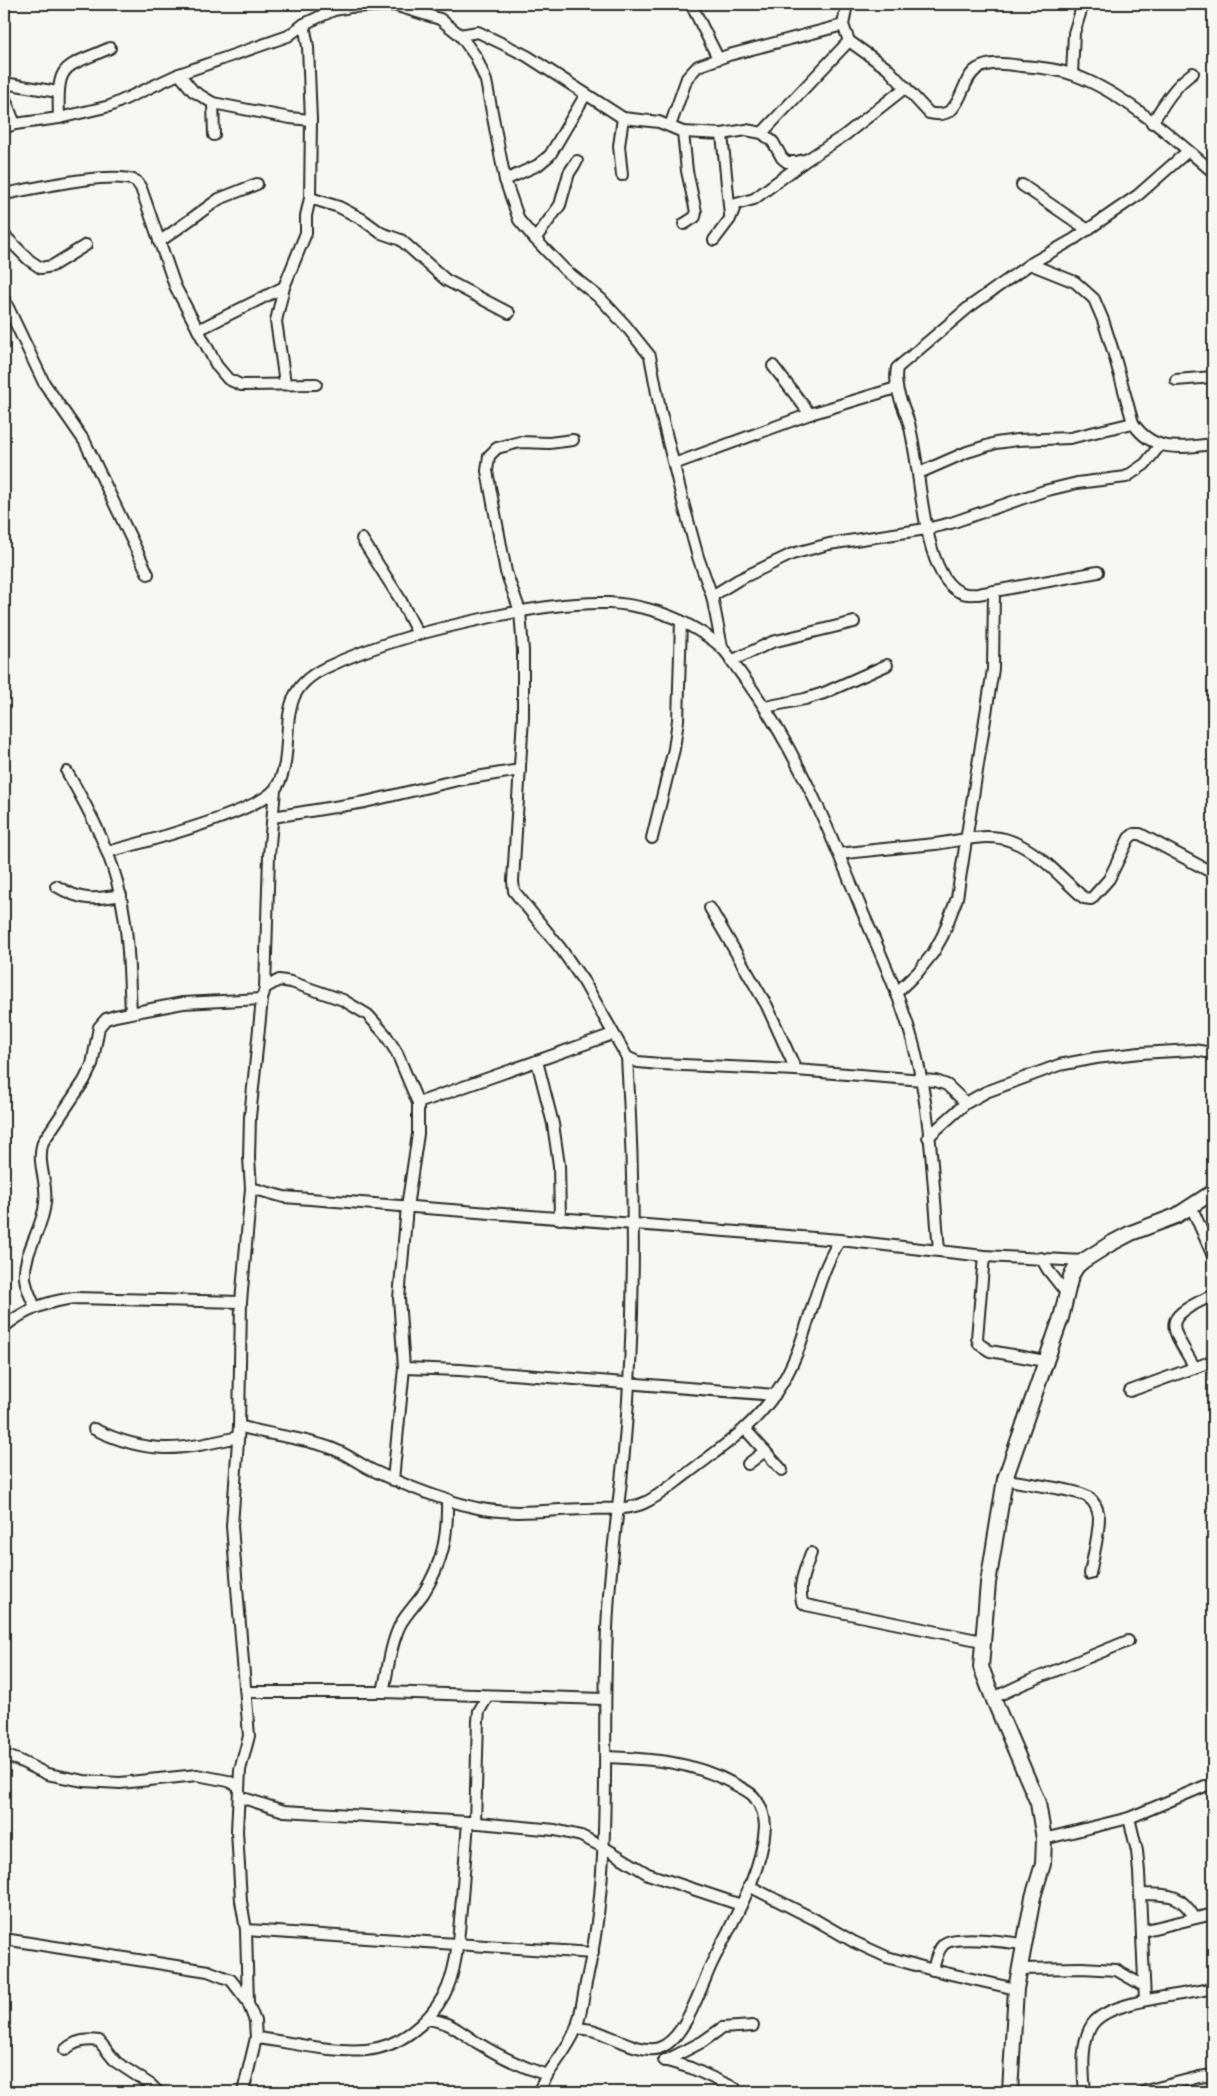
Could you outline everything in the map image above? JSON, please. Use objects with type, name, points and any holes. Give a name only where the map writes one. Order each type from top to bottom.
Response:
[{"type":"street","points":[[4,128],[110,106],[179,74],[288,36],[304,24],[334,10],[393,4],[440,19],[460,36],[476,57],[486,81],[505,180],[519,220],[534,239],[565,270],[601,299],[650,356],[660,409],[698,557],[712,596],[722,648]]},
{"type":"street","points":[[420,12],[431,4]]},
{"type":"street","points":[[691,4],[718,58]]},
{"type":"street","points":[[847,4],[843,25],[849,41],[888,69],[929,113],[936,115],[944,114],[952,109],[975,70],[986,65],[1002,64],[1033,67],[1072,74],[1106,89],[1213,170]]},
{"type":"street","points":[[1072,74],[1074,33],[1084,4]]},
{"type":"street","points":[[285,383],[276,321],[284,287],[306,233],[306,216],[310,198],[311,120],[308,47],[304,24]]},
{"type":"street","points":[[670,126],[687,78],[698,66],[718,58],[843,25]]},
{"type":"street","points":[[460,36],[471,32],[485,34],[527,56],[622,118],[647,120],[670,126],[683,132],[722,134],[746,130],[762,133],[773,142],[782,158],[787,162],[808,159]]},
{"type":"street","points":[[762,133],[849,41]]},
{"type":"street","points":[[59,118],[58,92],[60,76],[69,66],[110,48]]},
{"type":"street","points":[[1152,123],[1170,95],[1185,78],[1194,73]]},
{"type":"street","points":[[179,74],[193,91],[213,103],[290,118],[311,120]]},
{"type":"street","points":[[4,83],[58,92]]},
{"type":"street","points":[[714,240],[730,219],[736,204],[754,199],[808,159],[845,135],[906,87]]},
{"type":"street","points":[[505,180],[538,165],[550,155],[586,94]]},
{"type":"street","points":[[4,96],[16,124]]},
{"type":"street","points":[[213,103],[214,135]]},
{"type":"street","points":[[622,118],[620,146],[622,175]]},
{"type":"street","points":[[683,132],[687,171],[696,212],[695,217],[684,224]]},
{"type":"street","points":[[722,134],[730,219]]},
{"type":"street","points":[[1098,572],[969,594],[954,589],[946,580],[934,558],[926,529],[919,473],[909,424],[896,388],[897,368],[969,307],[1030,264],[1088,230],[1138,195],[1188,151]]},
{"type":"street","points":[[534,239],[560,205],[569,173],[577,161]]},
{"type":"street","points":[[4,194],[97,178],[118,177],[132,179],[141,188],[175,286],[217,366],[228,379],[241,385],[316,384]]},
{"type":"street","points":[[159,242],[219,199],[257,184]]},
{"type":"street","points":[[1022,185],[1088,230]]},
{"type":"street","points":[[310,198],[339,207],[362,219],[381,233],[401,240],[446,280],[508,313]]},
{"type":"street","points":[[4,234],[29,260],[41,268],[52,266],[86,245]]},
{"type":"street","points":[[1030,264],[1076,282],[1094,299],[1108,333],[1133,422],[1140,432],[1160,445],[1187,447],[1213,444]]},
{"type":"street","points":[[198,330],[284,287]]},
{"type":"street","points":[[4,299],[44,383],[85,442],[148,574]]},
{"type":"street","points":[[773,366],[810,414]]},
{"type":"street","points":[[1176,380],[1213,377]]},
{"type":"street","points":[[674,464],[810,414],[896,388]]},
{"type":"street","points":[[919,473],[967,452],[996,443],[1017,440],[1070,438],[1133,422]]},
{"type":"street","points":[[538,2092],[547,2075],[567,2047],[576,2028],[593,1953],[605,1848],[606,1757],[604,1699],[608,1608],[624,1452],[633,1284],[631,1125],[627,1057],[584,982],[561,949],[514,891],[513,881],[523,717],[523,651],[520,611],[506,572],[487,471],[489,456],[497,448],[520,442],[549,443],[572,440]]},
{"type":"street","points":[[712,596],[738,580],[792,554],[829,544],[926,529],[951,523],[1044,491],[1077,483],[1126,477],[1145,464],[1160,445]]},
{"type":"street","points":[[362,539],[400,599],[418,634]]},
{"type":"street","points":[[896,993],[918,972],[932,953],[951,918],[957,898],[993,670],[994,591]]},
{"type":"street","points":[[243,2092],[256,2038],[254,2021],[248,2003],[246,1930],[240,1901],[238,1831],[240,1770],[249,1736],[247,1692],[232,1526],[239,1432],[241,1302],[250,1188],[250,1117],[258,1029],[265,988],[269,855],[275,790],[283,773],[289,714],[294,695],[303,681],[325,668],[418,634],[520,611],[564,604],[611,603],[646,608],[681,621],[722,648],[765,707],[827,823],[896,993],[914,1047],[921,1079],[939,1250]]},
{"type":"street","points":[[652,838],[660,799],[674,749],[678,720],[681,621]]},
{"type":"street","points":[[731,661],[755,648],[772,642],[854,622]]},
{"type":"street","points":[[765,707],[824,693],[886,665]]},
{"type":"street","points":[[273,817],[365,802],[458,780],[520,770]]},
{"type":"street","points":[[67,772],[80,794],[107,852],[121,895],[126,931],[131,1012]]},
{"type":"street","points":[[107,852],[161,837],[258,803],[275,790]]},
{"type":"street","points":[[839,854],[937,844],[966,838],[1010,840],[1026,848],[1087,899],[1094,897],[1109,879],[1129,838],[1134,834],[1145,836],[1213,873]]},
{"type":"street","points":[[56,886],[70,894],[93,900],[121,895]]},
{"type":"street","points":[[710,908],[767,1006],[796,1070]]},
{"type":"street","points":[[265,988],[279,980],[291,982],[343,1000],[368,1015],[385,1034],[397,1053],[418,1103],[418,1134],[407,1207],[398,1298],[404,1368],[393,1480]]},
{"type":"street","points":[[35,1307],[27,1286],[25,1265],[45,1203],[45,1185],[39,1163],[41,1147],[92,1065],[99,1027],[102,1022],[106,1019],[131,1012],[183,1003],[262,999]]},
{"type":"street","points":[[418,1103],[613,1034]]},
{"type":"street","points":[[928,1137],[966,1104],[986,1092],[1059,1065],[1096,1058],[1193,1050],[1213,1053]]},
{"type":"street","points":[[627,1057],[638,1062],[660,1064],[796,1070],[936,1081],[947,1085],[966,1104]]},
{"type":"street","points":[[537,1061],[553,1124],[558,1165],[560,1219]]},
{"type":"street","points":[[250,1188],[284,1197],[840,1240],[984,1256],[1083,1260]]},
{"type":"street","points":[[1010,2092],[1016,1989],[1033,1897],[1043,1864],[1044,1839],[1038,1803],[992,1698],[981,1666],[988,1583],[1005,1479],[1061,1318],[1071,1276],[1083,1260],[1130,1233],[1163,1222],[1213,1192]]},
{"type":"street","points":[[1191,1206],[1213,1256]]},
{"type":"street","points":[[94,1429],[116,1440],[137,1446],[157,1448],[182,1448],[239,1432],[260,1433],[329,1447],[393,1480],[472,1507],[494,1511],[634,1506],[653,1498],[745,1429],[775,1395],[789,1373],[801,1345],[823,1274],[840,1240]]},
{"type":"street","points":[[984,1256],[977,1338],[979,1344],[990,1351],[1045,1361]]},
{"type":"street","points":[[1042,1258],[1048,1270],[1067,1294]]},
{"type":"street","points":[[1194,1368],[1174,1331],[1173,1323],[1176,1316],[1213,1295]]},
{"type":"street","points":[[4,1327],[17,1316],[54,1300],[75,1298],[241,1302]]},
{"type":"street","points":[[1130,1391],[1213,1361]]},
{"type":"street","points":[[404,1368],[460,1370],[775,1395]]},
{"type":"street","points":[[745,1429],[782,1470]]},
{"type":"street","points":[[748,1464],[765,1451]]},
{"type":"street","points":[[1005,1479],[1088,1496],[1096,1505],[1099,1515],[1098,1532],[1090,1574]]},
{"type":"street","points":[[383,1692],[394,1640],[402,1623],[429,1584],[441,1556],[446,1539],[447,1499]]},
{"type":"street","points":[[811,1553],[802,1577],[800,1593],[802,1602],[982,1641]]},
{"type":"street","points":[[992,1698],[1128,1641]]},
{"type":"street","points":[[247,1692],[383,1692],[604,1699]]},
{"type":"street","points":[[256,2038],[341,2050],[367,2050],[391,2045],[409,2034],[428,2018],[445,1994],[458,1943],[472,1823],[479,1712],[488,1696]]},
{"type":"street","points":[[4,1755],[48,1774],[84,1781],[120,1783],[197,1775],[228,1781],[239,1786]]},
{"type":"street","points":[[576,2028],[593,2030],[638,2047],[658,2049],[668,2044],[680,2029],[741,1905],[749,1886],[765,1825],[761,1810],[754,1796],[726,1779],[689,1765],[670,1761],[606,1757]]},
{"type":"street","points":[[1044,1839],[1129,1818],[1205,1786]]},
{"type":"street","points":[[240,1797],[284,1811],[555,1830],[581,1836],[648,1874],[741,1905]]},
{"type":"street","points":[[1129,1818],[1137,1851],[1145,2000]]},
{"type":"street","points":[[749,1886],[854,1942],[887,1957],[933,1970],[1016,1989]]},
{"type":"street","points":[[1140,1894],[1177,1897],[1187,1904],[1195,1918]]},
{"type":"street","points":[[1142,1931],[1213,1914]]},
{"type":"street","points":[[246,1930],[593,1953]]},
{"type":"street","points":[[4,1939],[208,1971],[231,1980],[248,2003]]},
{"type":"street","points":[[933,1970],[943,1944],[954,1939],[1023,1944]]},
{"type":"street","points":[[1020,1969],[1082,1968],[1116,1970],[1144,1986]]},
{"type":"street","points":[[1085,2092],[1083,2053],[1094,2022],[1104,2015],[1145,2000],[1213,1988]]},
{"type":"street","points":[[428,2018],[451,2024],[476,2042],[520,2066],[547,2075]]},
{"type":"street","points":[[664,2060],[702,2042],[722,2028],[753,2026]]},
{"type":"street","points":[[65,2050],[71,2044],[91,2040],[99,2041],[116,2062],[151,2085],[158,2092]]},
{"type":"street","points":[[658,2049],[660,2056],[664,2060],[691,2068],[735,2088]]},
{"type":"street","points":[[1142,2092],[1213,2075]]}]
